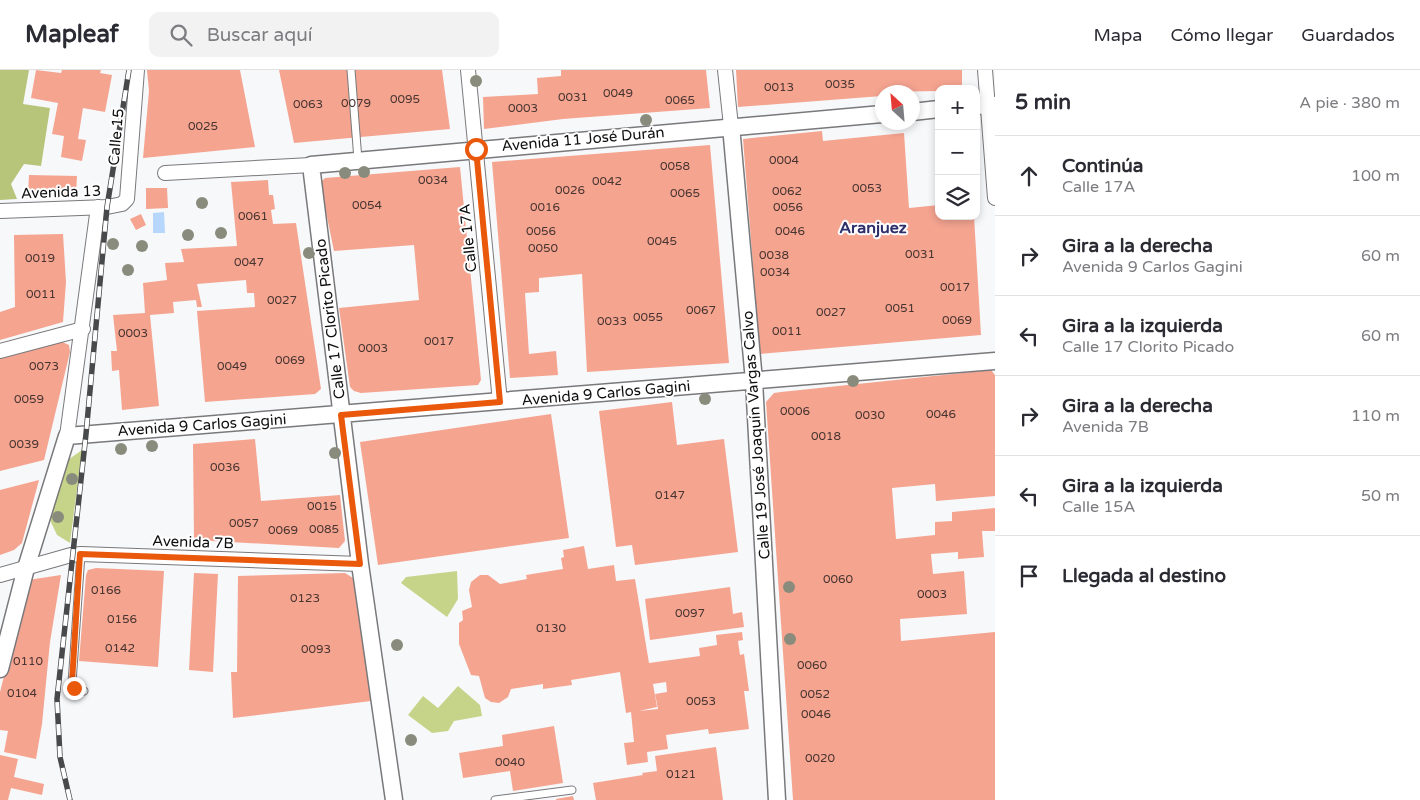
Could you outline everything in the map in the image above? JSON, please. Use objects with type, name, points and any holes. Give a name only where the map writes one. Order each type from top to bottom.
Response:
[{"type":"street","name":"Calle 15","points":[[122,204],[127,199],[129,193],[137,70]]},
{"type":"street","name":"Calle 17A","points":[[468,70],[500,402]]},
{"type":"street","name":"Calle 19 José Joaquín Vargas Calvo","points":[[725,70],[754,381],[777,800]]},
{"type":"street","points":[[985,70],[986,106],[995,198]]},
{"type":"street","points":[[920,111],[935,109]]},
{"type":"street","name":"Avenida 11 José Durán","points":[[165,173],[311,165],[875,115]]},
{"type":"street","name":"Calle 17 Clorito Picado","points":[[311,165],[360,564],[394,800]]},
{"type":"street","name":"Avenida 13","points":[[0,211],[98,207],[122,204]]},
{"type":"street","points":[[0,669],[26,568],[67,436],[83,329],[98,207]]},
{"type":"street","points":[[0,351],[83,329]]},
{"type":"street","name":"Avenida 9 Carlos Gagini","points":[[67,436],[995,361]]},
{"type":"street","name":"Avenida 7B","points":[[0,575],[80,554],[360,564]]},
{"type":"lane","points":[[351,70],[358,160]]},
{"type":"lane","points":[[80,554],[72,682],[74,688],[84,691]]},
{"type":"lane","points":[[495,800],[572,790]]},
{"type":"green space","points":[[0,70],[29,70],[23,104],[50,108],[41,166],[24,164],[11,184],[17,199],[0,200]]},
{"type":"green space","points":[[82,450],[70,543],[57,535],[50,520],[65,462]]},
{"type":"green space","points":[[457,571],[458,599],[447,617],[401,583],[406,577]]},
{"type":"green space","points":[[458,686],[480,705],[482,716],[454,721],[448,731],[432,733],[408,715],[423,696],[438,708]]},
{"type":"water","points":[[164,212],[165,233],[153,233],[153,213]]},
{"type":"building","points":[[36,70],[61,73],[62,70],[101,70],[100,73],[112,75],[105,112],[83,108],[78,139],[86,140],[82,161],[61,157],[64,136],[52,134],[58,103],[31,98]]},
{"type":"building","points":[[147,70],[240,70],[255,147],[143,158],[149,91]]},
{"type":"building","points":[[279,70],[442,70],[450,129],[294,143]]},
{"type":"building","points":[[561,70],[706,70],[710,108],[563,119],[484,129],[483,97],[538,94],[537,78],[561,76]]},
{"type":"building","points":[[736,70],[962,70],[962,85],[935,85],[935,91],[920,91],[920,85],[875,85],[875,97],[738,107]]},
{"type":"building","points":[[822,131],[823,141],[904,133],[909,208],[935,205],[935,220],[974,220],[981,335],[760,354],[743,139]]},
{"type":"building","points":[[710,145],[729,363],[587,372],[582,274],[539,278],[539,292],[525,293],[529,354],[556,351],[558,375],[510,378],[492,162]]},
{"type":"building","points":[[460,167],[481,380],[478,385],[361,393],[354,391],[350,387],[339,308],[419,300],[414,245],[334,251],[320,183],[325,178]]},
{"type":"building","points":[[29,175],[77,176],[76,195],[28,193]]},
{"type":"building","points":[[268,180],[269,195],[273,195],[275,209],[271,210],[273,224],[296,223],[321,389],[315,394],[205,402],[197,311],[255,307],[254,293],[247,293],[246,280],[197,284],[202,307],[197,307],[196,300],[173,302],[174,313],[150,315],[159,406],[122,410],[119,370],[112,371],[111,351],[117,351],[113,315],[145,313],[143,283],[167,280],[165,263],[184,262],[181,249],[237,246],[231,182]]},
{"type":"building","points":[[146,188],[167,188],[168,208],[146,209]]},
{"type":"building","points":[[141,214],[146,225],[136,230],[130,219]]},
{"type":"building","points":[[63,234],[66,282],[63,322],[0,340],[0,312],[15,307],[14,235]]},
{"type":"building","points":[[60,341],[69,345],[70,352],[44,460],[0,471],[0,359]]},
{"type":"building","points":[[991,370],[995,375],[995,496],[936,501],[935,484],[892,488],[896,539],[935,535],[935,522],[952,521],[952,512],[995,508],[995,531],[982,531],[984,557],[958,559],[958,552],[931,554],[933,574],[964,571],[967,614],[900,619],[901,641],[995,632],[995,800],[793,800],[766,402],[774,393],[781,392]]},
{"type":"building","points":[[672,402],[677,445],[724,439],[738,552],[635,565],[632,545],[616,547],[599,411]]},
{"type":"building","points":[[551,414],[569,538],[378,565],[360,442]]},
{"type":"building","points":[[255,439],[261,501],[340,495],[345,541],[339,548],[194,540],[193,444]]},
{"type":"building","points":[[39,480],[22,543],[14,550],[0,555],[0,490]]},
{"type":"building","points":[[584,546],[588,569],[614,565],[616,581],[635,579],[649,663],[700,656],[699,648],[717,645],[716,635],[742,632],[743,640],[738,641],[740,655],[744,654],[749,691],[744,691],[749,729],[709,734],[708,729],[666,735],[668,749],[647,752],[648,762],[627,765],[624,743],[634,742],[631,712],[626,713],[620,672],[571,680],[572,685],[543,689],[543,684],[511,689],[508,697],[499,703],[491,702],[485,698],[479,676],[471,675],[459,644],[459,623],[463,620],[462,611],[472,607],[469,590],[471,582],[480,575],[488,575],[500,584],[527,579],[526,575],[563,569],[561,558],[564,557],[563,550]],"holes":[[[666,682],[667,692],[655,694],[658,709],[639,711],[657,707],[653,684]]]},
{"type":"building","points":[[96,568],[164,571],[158,667],[79,661],[86,575],[88,570]]},
{"type":"building","points":[[194,573],[218,574],[213,672],[189,670]]},
{"type":"building","points":[[345,573],[353,578],[356,588],[371,701],[233,718],[231,672],[237,672],[238,576]]},
{"type":"building","points":[[61,575],[50,642],[42,724],[36,759],[4,752],[8,731],[0,730],[0,692],[28,580]]},
{"type":"building","points":[[730,587],[733,614],[742,612],[744,627],[650,640],[645,599]]},
{"type":"building","points":[[554,726],[563,783],[513,791],[510,771],[463,778],[459,753],[503,746],[502,735]]},
{"type":"building","points":[[716,747],[723,800],[596,800],[593,783],[657,771],[655,756]]},
{"type":"building","points":[[0,755],[18,759],[14,777],[44,784],[42,795],[11,788],[8,800],[0,800]]},
{"type":"building","points":[[573,796],[574,800],[556,800],[556,799]]},
{"type":"railway","points":[[70,800],[60,757],[57,699],[86,434],[107,207],[129,70]]},
{"type":"district","name":"Aranjuez","points":[[873,227]]},
{"type":"route","points":[[74,688],[72,682],[80,554],[360,564],[341,415],[500,402],[476,149]]}]
